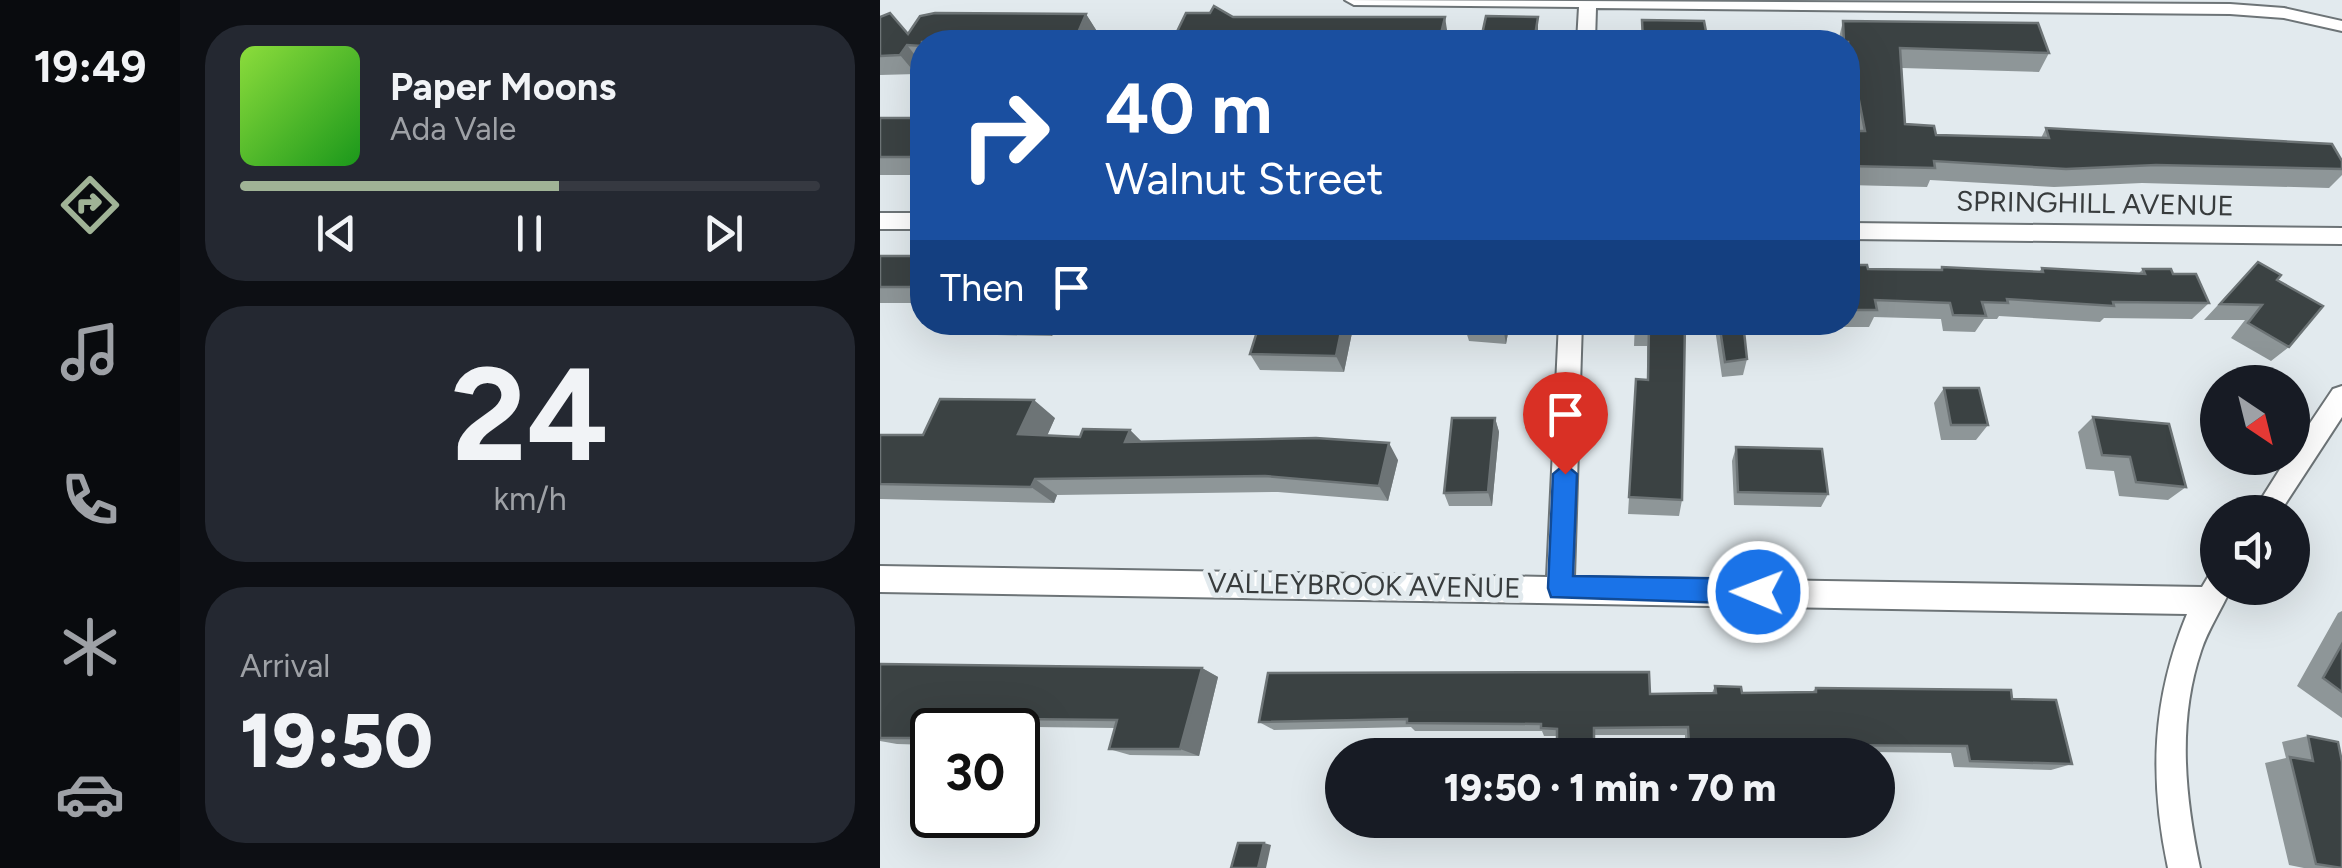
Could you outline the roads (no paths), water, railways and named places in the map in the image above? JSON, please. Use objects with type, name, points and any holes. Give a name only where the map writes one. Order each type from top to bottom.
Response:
[{"type":"street","points":[[1354,0],[2230,9],[2284,13],[2342,26]]},
{"type":"street","points":[[1587,30],[1588,1]]},
{"type":"street","points":[[880,221],[910,222]]},
{"type":"street","name":"SPRINGHILL AVENUE","points":[[1860,231],[2342,236]]},
{"type":"street","points":[[1560,588],[1570,335]]},
{"type":"street","points":[[2277,495],[2342,396]]},
{"type":"street","name":"VALLEYBROOK AVENUE","points":[[880,579],[2200,594]]},
{"type":"street","points":[[2184,868],[2168,748],[2172,702],[2188,639],[2207,605]]}]
